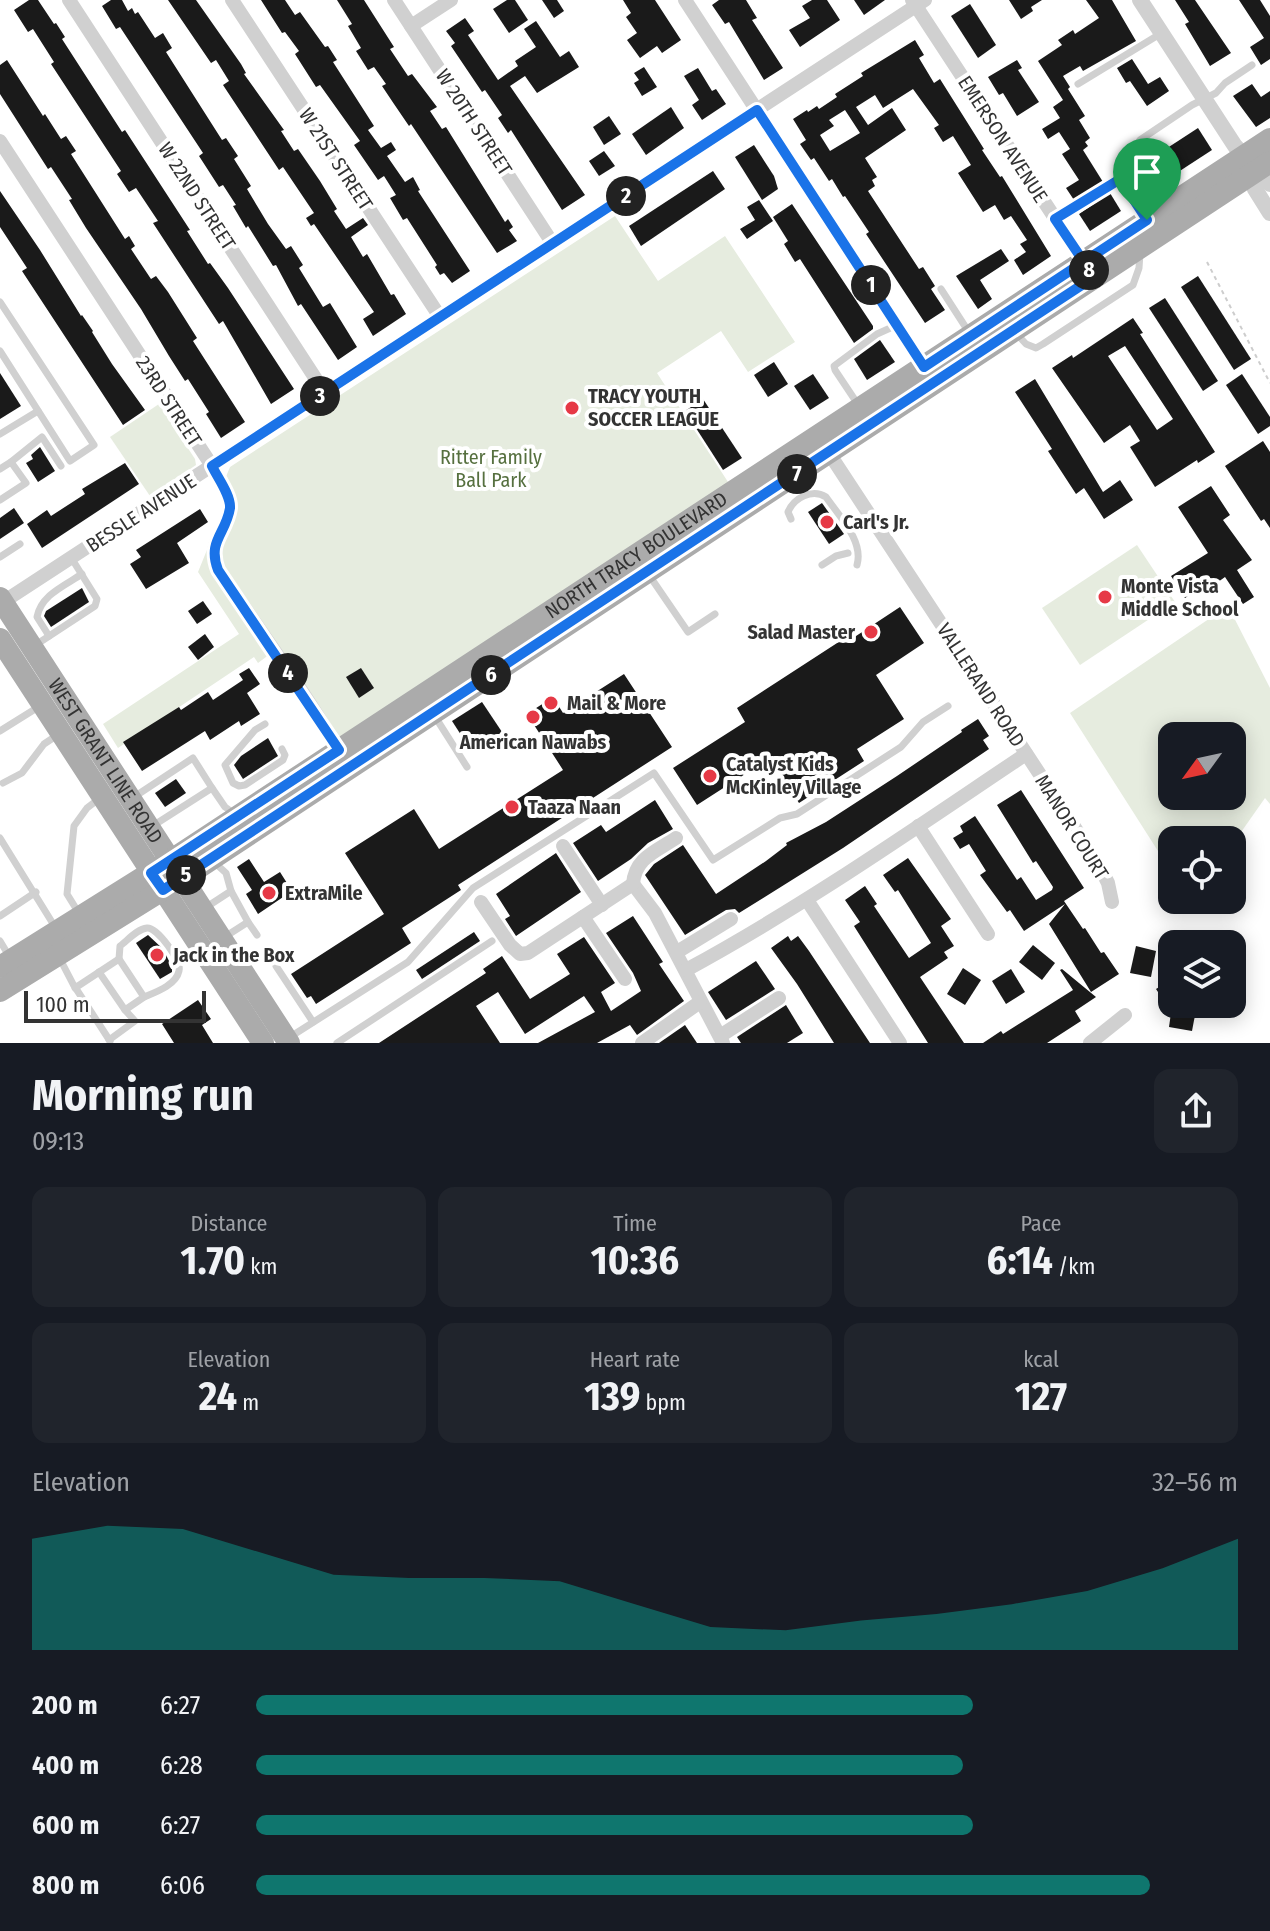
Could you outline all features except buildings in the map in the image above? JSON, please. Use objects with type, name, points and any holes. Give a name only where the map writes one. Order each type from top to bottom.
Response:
[{"type":"main road","name":"NORTH TRACY BOULEVARD","points":[[0,991],[81,918],[166,875],[210,859],[296,803],[437,702],[929,375],[971,336],[1089,270],[1140,247],[1258,170],[1270,139]]},
{"type":"main road","name":"NORTH TRACY BOULEVARD","points":[[3,961],[54,943],[166,875],[239,815],[733,491],[823,444],[860,408],[1014,330],[1147,220],[1169,206],[1258,170]]},
{"type":"main road","name":"WEST GRANT LINE ROAD","points":[[1,602],[41,642],[62,692],[150,829],[166,875],[259,1042]]},
{"type":"main road","name":"WEST GRANT LINE ROAD","points":[[0,639],[102,797],[166,875],[202,910],[288,1041]]},
{"type":"street","name":"W 22ND STREET","points":[[69,0],[325,393]]},
{"type":"street","name":"W 21ST STREET","points":[[232,0],[440,317]]},
{"type":"street","name":"W 20TH STREET","points":[[394,0],[553,244]]},
{"type":"street","points":[[411,26],[451,0]]},
{"type":"street","points":[[685,0],[929,375]]},
{"type":"street","points":[[1140,0],[1205,99],[1258,170],[1270,213]]},
{"type":"street","name":"BESSLE AVENUE","points":[[1,602],[72,559],[918,2]]},
{"type":"street","name":"EMERSON AVENUE","points":[[918,2],[1089,270]]},
{"type":"street","name":"23RD STREET","points":[[0,141],[212,466],[229,500],[230,509],[214,547],[213,557],[218,570],[339,750]]},
{"type":"street","name":"VALLERAND ROAD","points":[[686,970],[807,900],[1026,754],[823,444]]},
{"type":"street","points":[[296,803],[304,787],[334,765],[339,750]]},
{"type":"street","name":"MANOR COURT","points":[[1026,754],[1098,863],[1108,883],[1112,902]]},
{"type":"street","points":[[918,826],[988,934]]},
{"type":"street","points":[[676,838],[638,864],[634,870],[633,884],[655,913],[721,1039],[779,998]]},
{"type":"street","points":[[563,846],[602,905]]},
{"type":"street","points":[[481,902],[510,945],[520,954],[528,953],[633,884]]},
{"type":"street","points":[[807,900],[900,1043]]},
{"type":"street","points":[[583,917],[625,979]]},
{"type":"street","points":[[677,952],[731,919]]},
{"type":"street","points":[[642,1043],[700,1002]]},
{"type":"street","points":[[1090,1043],[1125,1015]]},
{"type":"lane","points":[[1078,84],[1162,32]]},
{"type":"lane","points":[[1169,206],[1134,152],[1140,140],[1252,65]]},
{"type":"lane","points":[[1055,219],[1117,181],[1123,183],[1147,220]]},
{"type":"lane","points":[[1014,330],[1026,344],[1036,348],[1126,292],[1137,277],[1140,247]]},
{"type":"lane","points":[[941,289],[971,336]]},
{"type":"lane","points":[[0,302],[94,445],[70,461],[0,351]]},
{"type":"lane","points":[[0,319],[8,314]]},
{"type":"lane","points":[[860,408],[834,366],[877,334],[897,325]]},
{"type":"lane","points":[[0,434],[38,411]]},
{"type":"lane","points":[[0,469],[42,437],[61,466]]},
{"type":"lane","points":[[0,500],[26,483],[11,462]]},
{"type":"lane","points":[[715,614],[688,632],[653,560],[715,514],[733,491]]},
{"type":"lane","points":[[791,519],[788,512],[791,506],[808,494],[814,492],[826,497],[855,542],[859,552],[857,565]]},
{"type":"lane","points":[[0,557],[20,544]]},
{"type":"lane","points":[[822,565],[848,553]]},
{"type":"lane","points":[[72,559],[82,574],[97,599],[95,606],[41,642],[37,617],[43,600],[82,574]]},
{"type":"lane","points":[[467,767],[437,702],[488,662],[509,639]]},
{"type":"lane","points":[[0,731],[62,692]]},
{"type":"lane","points":[[259,1042],[288,1041],[408,962],[473,888],[654,773],[713,860],[780,818],[797,814],[901,747],[923,722],[948,706]]},
{"type":"lane","points":[[265,724],[255,730],[225,765],[225,771],[233,783],[245,785],[283,760],[282,749]]},
{"type":"lane","points":[[3,783],[22,773],[44,744],[60,733]]},
{"type":"lane","points":[[130,799],[193,758],[227,810],[239,815]]},
{"type":"lane","points":[[150,829],[212,788]]},
{"type":"lane","points":[[81,918],[67,894],[74,826],[87,808],[102,797]]},
{"type":"lane","points":[[0,838],[36,892],[54,943],[75,988],[110,1041],[135,1021],[99,972]]},
{"type":"lane","points":[[210,859],[226,873],[231,891],[257,935]]},
{"type":"lane","points":[[202,910],[231,891]]},
{"type":"lane","points":[[0,916],[36,892]]},
{"type":"lane","points":[[221,939],[248,922]]},
{"type":"lane","points":[[125,1010],[174,980],[179,971],[180,965],[164,940],[157,931],[149,928],[120,946],[119,959],[144,997]]},
{"type":"lane","points":[[337,1043],[492,941]]},
{"type":"lane","points":[[75,988],[119,959]]},
{"type":"lane","points":[[276,966],[313,1022]]},
{"type":"path","points":[[1207,262],[1270,383]]},
{"type":"green space","name":"Ritter Family Ball Park","points":[[615,216],[658,281],[725,236],[795,342],[748,372],[721,331],[657,373],[730,485],[340,737],[335,731],[323,739],[270,654],[258,663],[254,657],[118,748],[103,724],[239,634],[198,572],[222,513],[233,500],[225,479],[230,467]]},
{"type":"green space","points":[[159,404],[196,465],[150,496],[110,437]]},
{"type":"green space","points":[[1137,545],[1175,602],[1080,665],[1042,608]]},
{"type":"green space","points":[[1228,606],[1270,688],[1270,804],[1265,798],[1245,826],[1158,826],[1158,851],[1070,713]]},
{"type":"place","name":"TRACY YOUTH SOCCER LEAGUE","points":[[572,408]]},
{"type":"place","name":"Carl's Jr.","points":[[827,522]]},
{"type":"place","name":"Monte Vista Middle School","points":[[1105,597]]},
{"type":"place","name":"Salad Master","points":[[871,632]]},
{"type":"place","name":"Mail & More","points":[[551,703]]},
{"type":"place","name":"American Nawabs","points":[[533,717]]},
{"type":"place","name":"Catalyst Kids McKinley Village","points":[[710,776]]},
{"type":"place","name":"Taaza Naan","points":[[512,807]]},
{"type":"place","name":"ExtraMile","points":[[269,893]]},
{"type":"place","name":"Jack in the Box","points":[[157,955]]},
{"type":"route","points":[[1147,220],[1084,262],[924,367],[757,110],[212,466],[229,500],[230,509],[214,547],[213,557],[218,570],[339,750],[151,873],[163,890],[1094,277],[1084,262],[1055,219],[1107,185],[1120,181],[1147,220]]}]
